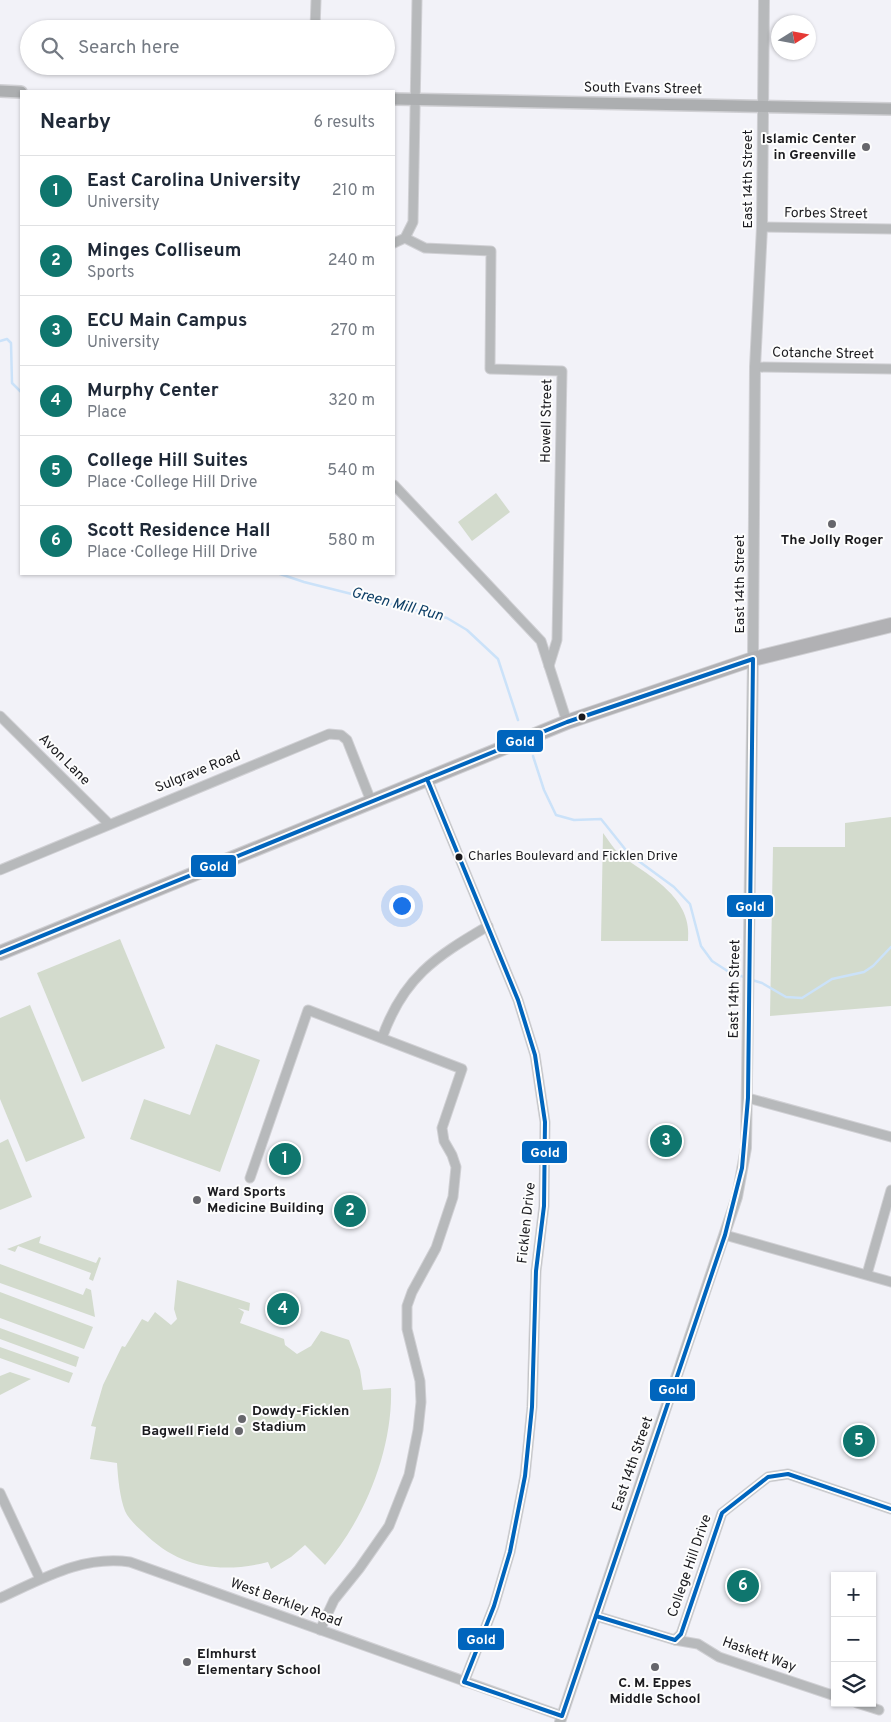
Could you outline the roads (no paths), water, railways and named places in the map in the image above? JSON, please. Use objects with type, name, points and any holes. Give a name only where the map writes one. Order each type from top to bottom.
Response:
[{"type":"main road","points":[[0,91],[20,92]]},
{"type":"main road","name":"South Evans Street","points":[[395,99],[891,109]]},
{"type":"main road","points":[[0,952],[567,722],[753,658],[891,624]]},
{"type":"street","points":[[315,20],[316,0]]},
{"type":"street","points":[[395,243],[405,238],[413,222],[417,0]]},
{"type":"street","name":"East 14th Street","points":[[561,1719],[725,1235],[742,1176],[746,1148],[750,959],[755,367],[762,227],[764,0]]},
{"type":"street","name":"Forbes Street","points":[[762,227],[891,229]]},
{"type":"street","name":"Howell Street","points":[[405,238],[425,248],[491,251],[490,369],[562,371],[558,630],[549,666]]},
{"type":"street","name":"Cotanche Street","points":[[755,367],[891,369]]},
{"type":"street","points":[[395,486],[540,641],[567,722]]},
{"type":"street","points":[[540,641],[558,630]]},
{"type":"street","name":"Avon Lane","points":[[0,716],[109,824]]},
{"type":"street","name":"Sulgrave Road","points":[[0,870],[329,734],[341,735],[347,740],[371,801]]},
{"type":"street","name":"Ficklen Drive","points":[[426,779],[518,1000],[534,1055],[545,1122],[546,1180],[543,1227],[536,1271],[532,1407],[525,1476],[510,1552],[496,1599],[464,1682]]},
{"type":"street","points":[[382,1038],[396,1004],[416,977],[448,950],[488,926]]},
{"type":"street","points":[[250,1178],[308,1010],[462,1069],[442,1128],[444,1141],[454,1161],[456,1178],[451,1205],[441,1235],[407,1306],[407,1329],[420,1381],[421,1402],[415,1446],[407,1481],[389,1526],[359,1569],[334,1600],[320,1630]]},
{"type":"street","points":[[748,1098],[891,1137]]},
{"type":"street","points":[[867,1274],[891,1190]]},
{"type":"street","points":[[725,1235],[891,1282]]},
{"type":"street","name":"College Hill Drive","points":[[596,1616],[675,1640],[682,1634],[722,1513],[768,1477],[788,1474],[891,1510]]},
{"type":"street","points":[[0,1493],[40,1580]]},
{"type":"street","name":"West Berkley Road","points":[[0,1598],[80,1563],[93,1561],[130,1562],[464,1682],[561,1719]]},
{"type":"street","name":"Haskett Way","points":[[675,1640],[698,1644],[719,1657],[831,1695]]},
{"type":"street","points":[[870,1707],[879,1710]]},
{"type":"waterway","name":"Green Mill Run","points":[[0,341],[7,339],[11,343],[12,383],[20,391]]},
{"type":"waterway","name":"Green Mill Run","points":[[283,575],[447,618],[467,630],[498,659],[518,720]]},
{"type":"waterway","name":"Green Mill Run","points":[[533,756],[544,790],[556,815],[574,820],[601,819],[629,854],[674,887],[690,904],[701,946],[712,961],[729,972],[744,977]]},
{"type":"waterway","name":"Green Mill Run","points":[[752,980],[762,983],[786,997],[802,998],[832,979],[864,972],[873,966],[891,947]]},
{"type":"place","name":"Islamic Center in Greenville","points":[[866,147]]},
{"type":"place","name":"The Jolly Roger","points":[[832,524]]},
{"type":"place","name":"Charles Boulevard and Ficklen Drive","points":[[459,857]]},
{"type":"place","name":"ECU Main Campus","points":[[666,1141]]},
{"type":"place","name":"East Carolina University","points":[[285,1159]]},
{"type":"place","name":"Ward Sports Medicine Building","points":[[197,1200]]},
{"type":"place","name":"Minges Colliseum","points":[[350,1211]]},
{"type":"place","name":"Murphy Center","points":[[283,1309]]},
{"type":"place","name":"Dowdy-Ficklen Stadium","points":[[242,1419]]},
{"type":"place","name":"Bagwell Field","points":[[239,1431]]},
{"type":"place","name":"College Hill Suites","points":[[859,1441]]},
{"type":"place","name":"Scott Residence Hall","points":[[743,1586]]},
{"type":"place","name":"Elmhurst Elementary School","points":[[187,1662]]},
{"type":"place","name":"C. M. Eppes Middle School","points":[[655,1667]]}]
